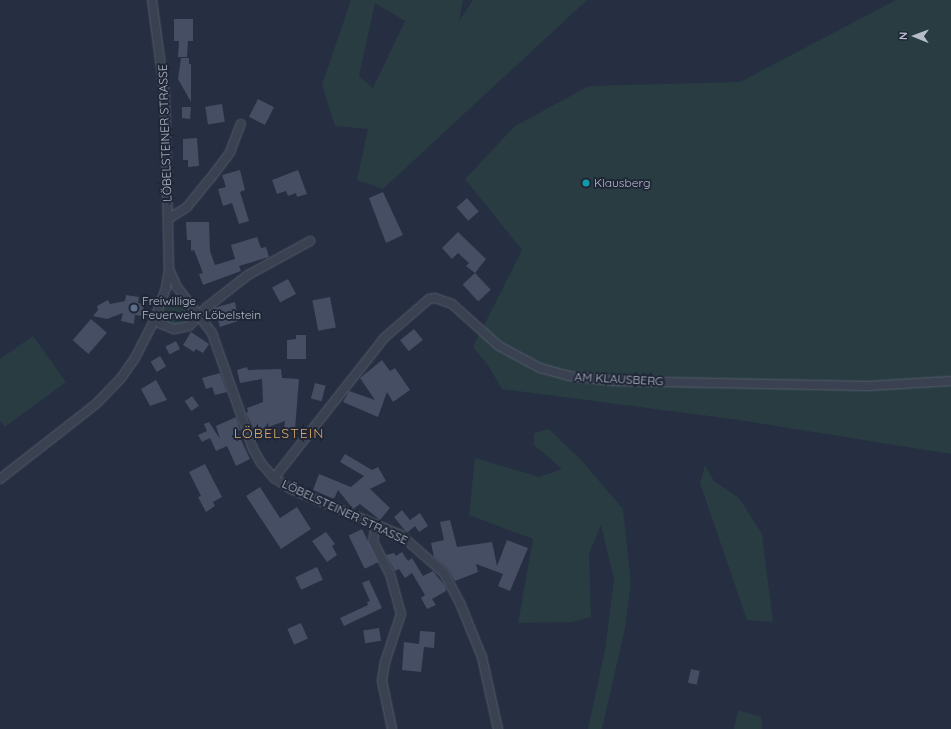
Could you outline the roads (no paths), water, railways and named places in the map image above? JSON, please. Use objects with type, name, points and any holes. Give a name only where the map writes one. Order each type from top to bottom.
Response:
[{"type":"street","name":"LÖBELSTEINER STRASSE","points":[[152,0],[165,96],[169,269],[177,287],[212,333],[222,355],[253,449],[261,463],[274,478],[291,489],[376,524],[412,542],[444,573],[460,603],[482,657],[498,729]]},
{"type":"street","name":"LÖBELSTEINER STRASSE","points":[[168,218],[187,207],[214,174],[230,152],[241,124]]},
{"type":"street","points":[[154,321],[178,329],[189,326],[199,315],[248,275],[310,241]]},
{"type":"street","points":[[0,479],[96,404],[121,378],[136,358],[154,321],[166,288],[169,269]]},
{"type":"street","name":"AM KLAUSBERG","points":[[274,478],[384,338],[424,304],[435,298],[452,304],[499,346],[540,368],[569,376],[614,381],[868,386],[951,381]]},
{"type":"street","points":[[376,524],[373,541],[390,574],[401,614],[385,662],[382,681],[392,729]]},
{"type":"place","name":"Klausberg","points":[[586,183]]},
{"type":"place","name":"Freiwillige Feuerwehr Löbelstein","points":[[134,308]]},
{"type":"district","name":"LÖBELSTEIN","points":[[279,433]]}]
